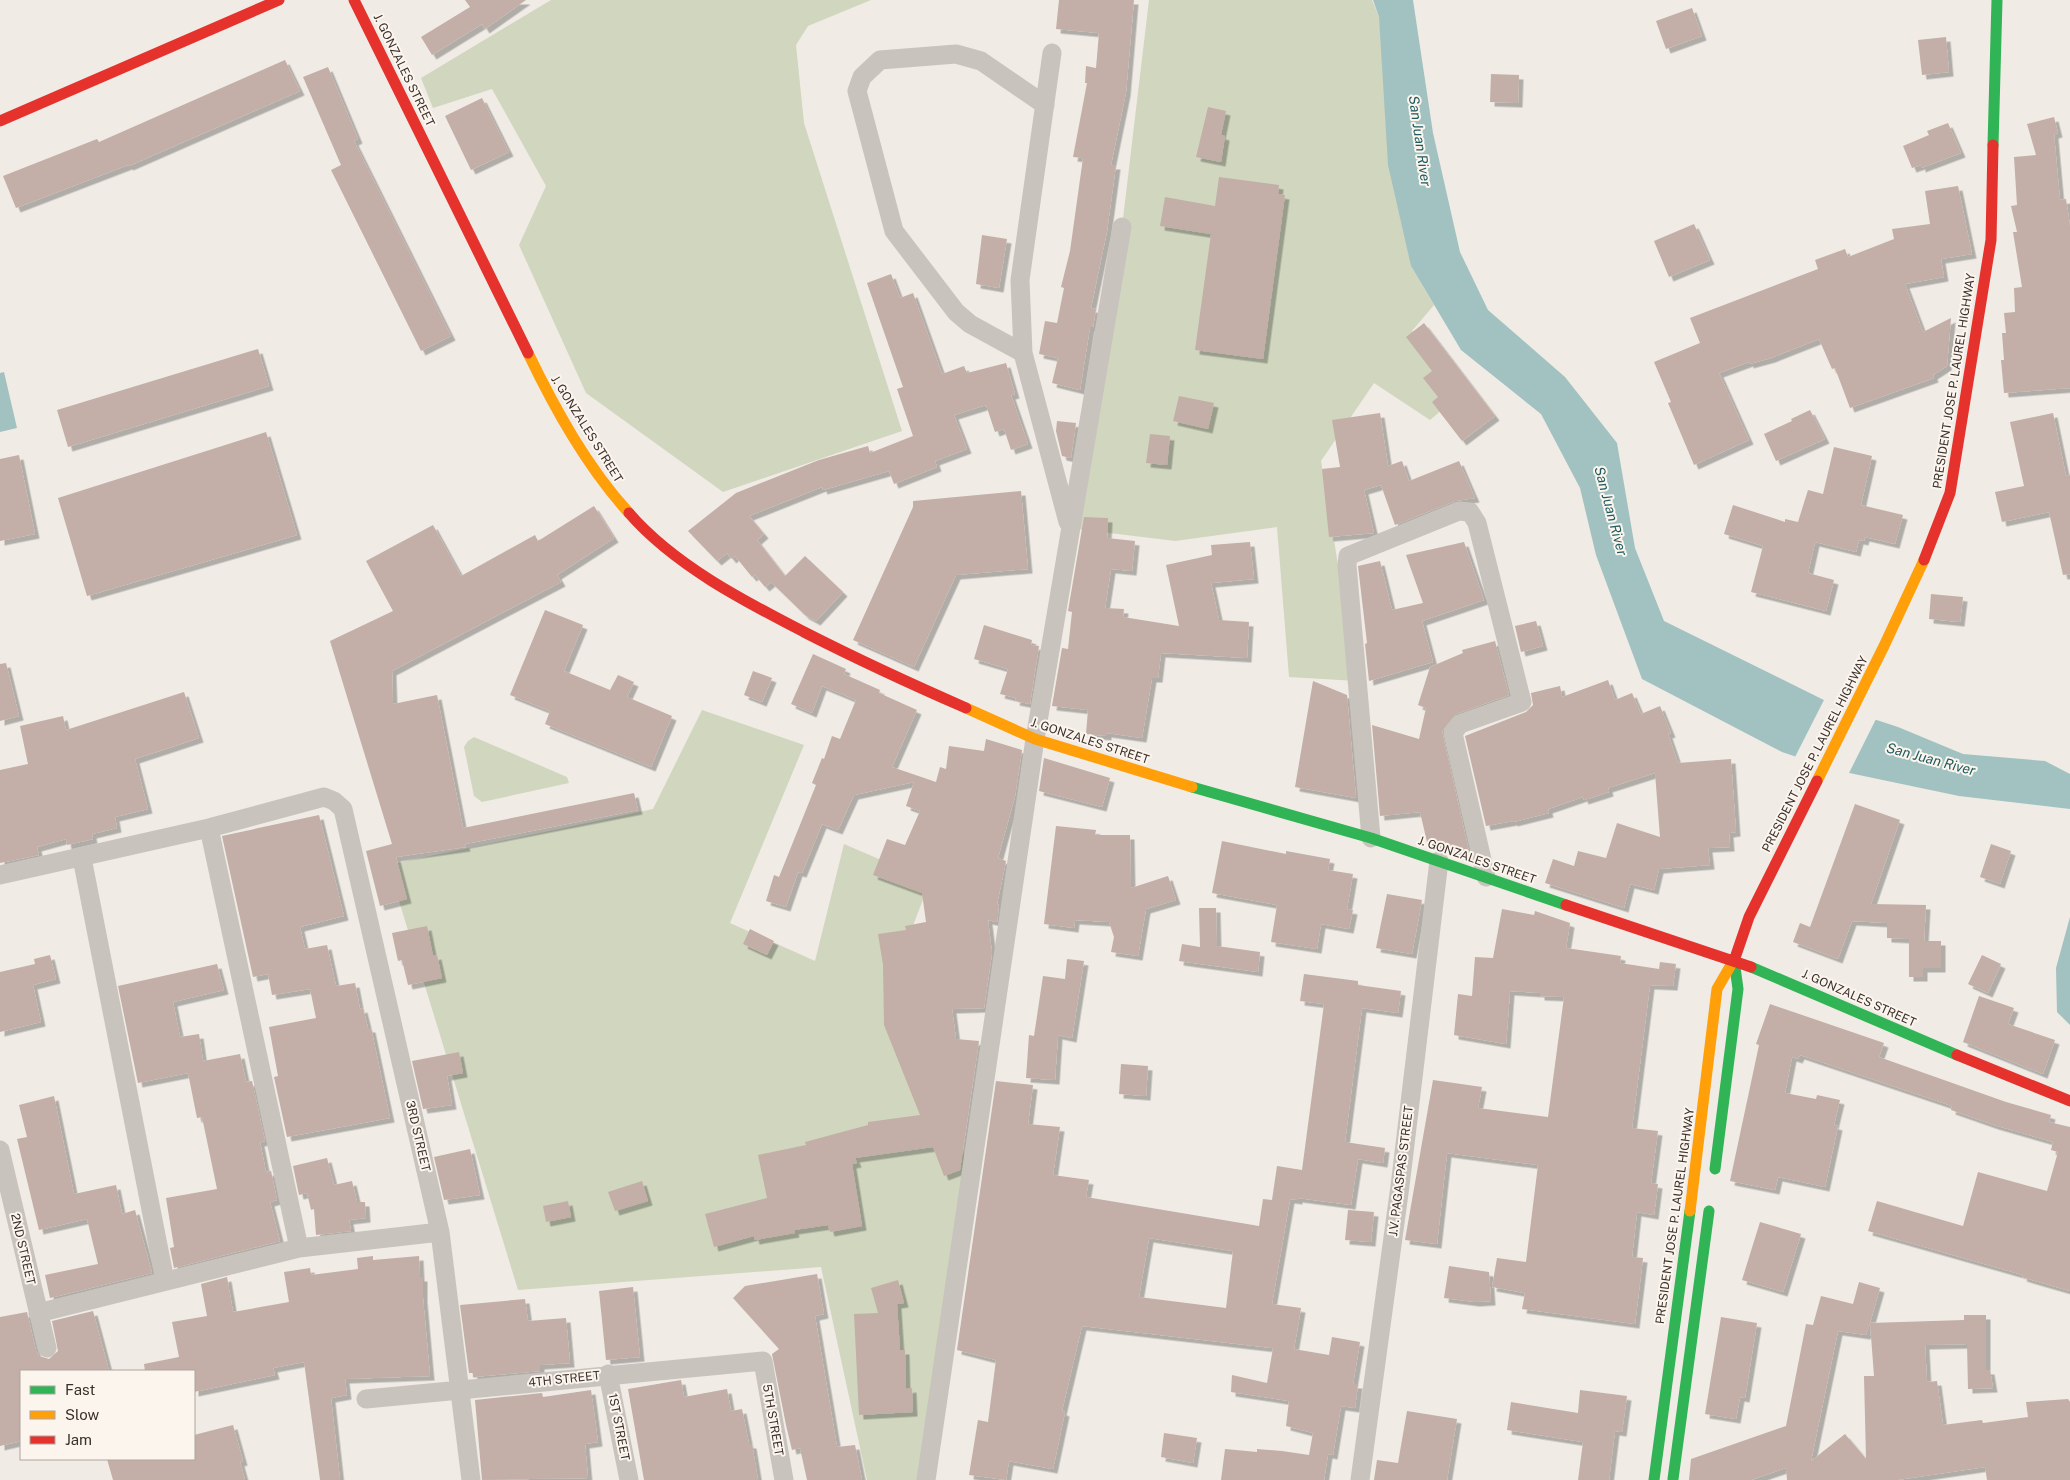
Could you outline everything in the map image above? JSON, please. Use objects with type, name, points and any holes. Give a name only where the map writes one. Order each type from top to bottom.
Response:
[{"type":"main road","points":[[0,122],[279,0]]},
{"type":"main road","name":"J. GONZALES STREET","points":[[354,0],[544,386],[607,490],[646,533],[741,600],[886,673],[1035,739],[1372,838],[1555,902],[1734,960],[2019,1082],[2070,1101]]},
{"type":"main road","name":"PRESIDENT JOSE P. LAUREL HIGHWAY","points":[[1654,1480],[1711,1051],[1717,989],[1734,960],[1749,917],[1918,574],[1952,484],[1991,240],[1997,0]]},
{"type":"main road","name":"PRESIDENT JOSE P. LAUREL HIGHWAY","points":[[1713,1180],[1738,989],[1734,960]]},
{"type":"main road","points":[[1673,1480],[1711,1199]]},
{"type":"street","points":[[1052,53],[1020,280],[1023,353],[1069,528]]},
{"type":"street","points":[[1023,353],[970,324],[956,312],[894,232],[857,91],[862,77],[880,60],[956,54],[982,60],[1045,105]]},
{"type":"street","points":[[926,1480],[1035,739],[1069,528],[1122,227]]},
{"type":"street","points":[[1372,838],[1347,565],[1348,556],[1459,511],[1470,512],[1477,523],[1522,702],[1460,724],[1453,733],[1486,877]]},
{"type":"street","name":"3RD STREET","points":[[209,828],[324,797],[334,801],[343,809],[440,1232],[461,1390],[470,1480]]},
{"type":"street","points":[[0,875],[209,828],[299,1248]]},
{"type":"street","points":[[82,858],[165,1281]]},
{"type":"street","name":"J.V. PAGASPAS STREET","points":[[1360,1480],[1400,1186],[1439,862]]},
{"type":"street","name":"2ND STREET","points":[[0,1150],[47,1348]]},
{"type":"street","points":[[38,1313],[299,1248],[440,1232]]},
{"type":"street","name":"4TH STREET","points":[[366,1399],[608,1374],[762,1361]]},
{"type":"street","name":"5TH STREET","points":[[762,1361],[784,1480]]},
{"type":"street","name":"1ST STREET","points":[[608,1374],[630,1480]]},
{"type":"green space","points":[[551,0],[871,0],[808,26],[796,45],[804,123],[902,431],[723,492],[586,393],[519,245],[546,186],[492,89],[433,108],[421,78]]},
{"type":"green space","points":[[1149,0],[1372,0],[1379,17],[1411,266],[1434,305],[1412,331],[1463,392],[1430,420],[1374,383],[1321,461],[1357,681],[1289,677],[1277,527],[1175,541],[1069,528],[1122,227]]},
{"type":"green space","points":[[702,710],[804,745],[730,923],[815,961],[844,844],[930,881],[892,981],[971,1171],[921,1480],[867,1480],[821,1267],[518,1290],[388,865],[653,809]]},
{"type":"green space","points":[[474,737],[567,777],[569,783],[482,802],[474,796],[464,747]]},
{"type":"water","name":"San Juan River","points":[[1373,0],[1413,0],[1433,133],[1460,252],[1488,310],[1565,377],[1617,443],[1635,548],[1664,621],[1840,708],[1898,727],[1963,754],[2045,761],[2070,774],[2070,809],[1959,796],[1835,770],[1782,752],[1642,679],[1596,555],[1580,488],[1541,414],[1461,350],[1411,266],[1388,165],[1379,17]]},
{"type":"water","points":[[4,372],[17,428],[0,432],[0,373]]},
{"type":"water","points":[[2070,917],[2070,1025],[2057,1012],[2056,968]]},
{"type":"pier","points":[[1825,698],[1877,717],[1848,775],[1794,759]]},
{"type":"building","points":[[465,0],[526,0],[485,29],[482,24],[432,55],[421,37],[470,7]]},
{"type":"building","points":[[1059,0],[1134,0],[1126,92],[1111,165],[1116,165],[1107,231],[1091,308],[1096,309],[1093,327],[1090,327],[1080,390],[1052,383],[1058,358],[1039,354],[1045,321],[1057,323],[1064,288],[1061,287],[1070,251],[1083,158],[1073,157],[1087,83],[1085,83],[1086,66],[1096,68],[1099,33],[1056,29]]},
{"type":"building","points":[[1692,8],[1702,36],[1666,49],[1656,21]]},
{"type":"building","points":[[1946,37],[1949,72],[1922,75],[1918,40]]},
{"type":"building","points":[[285,60],[300,91],[129,166],[16,208],[3,176],[97,139],[99,142]]},
{"type":"building","points":[[328,67],[358,139],[354,141],[451,336],[421,351],[331,170],[341,165],[303,77]]},
{"type":"building","points":[[1491,74],[1519,75],[1518,103],[1490,102]]},
{"type":"building","points":[[482,98],[509,152],[471,170],[445,116]]},
{"type":"building","points":[[1208,107],[1226,111],[1221,135],[1225,136],[1221,162],[1196,157]]},
{"type":"building","points":[[2054,117],[2058,133],[2054,134],[2060,200],[2066,199],[2070,226],[2070,388],[2004,393],[2001,360],[2004,360],[2002,333],[2006,333],[2004,313],[2015,312],[2014,288],[2022,287],[2013,232],[2017,232],[2011,206],[2017,205],[2014,157],[2036,155],[2027,124]]},
{"type":"building","points":[[1948,123],[1961,153],[1921,168],[1921,165],[1912,168],[1903,146],[1929,135],[1927,131]]},
{"type":"building","points":[[1219,177],[1279,185],[1278,194],[1285,195],[1263,359],[1195,350],[1211,234],[1160,226],[1165,197],[1215,206]]},
{"type":"building","points":[[1958,186],[1972,254],[1941,259],[1944,277],[1905,284],[1923,332],[1951,318],[1947,366],[1933,375],[1934,378],[1850,408],[1835,368],[1832,369],[1819,339],[1771,358],[1749,364],[1749,362],[1719,373],[1749,440],[1694,465],[1668,403],[1671,402],[1654,362],[1700,343],[1690,318],[1818,269],[1815,260],[1845,249],[1848,257],[1894,239],[1892,229],[1930,224],[1925,191]]},
{"type":"building","points":[[1694,224],[1710,260],[1669,277],[1654,241]]},
{"type":"building","points":[[982,235],[1007,239],[999,288],[976,284]]},
{"type":"building","points":[[891,274],[900,298],[913,293],[942,374],[964,366],[967,373],[1006,363],[1015,394],[1011,395],[1028,444],[1011,450],[1004,429],[995,432],[986,405],[954,415],[967,449],[935,461],[937,467],[894,484],[889,471],[823,490],[822,487],[749,516],[764,534],[757,540],[785,576],[805,556],[843,592],[816,621],[805,615],[771,582],[765,587],[755,575],[752,577],[735,556],[732,559],[727,553],[717,561],[688,531],[736,493],[819,460],[868,446],[870,453],[913,436],[897,389],[903,387],[867,283]]},
{"type":"building","points":[[1424,323],[1495,416],[1462,441],[1432,402],[1438,397],[1423,378],[1432,371],[1406,337]]},
{"type":"building","points":[[258,349],[269,386],[68,447],[57,410]]},
{"type":"building","points":[[1179,396],[1214,403],[1208,429],[1173,421]]},
{"type":"building","points":[[1810,410],[1825,439],[1776,461],[1764,434]]},
{"type":"building","points":[[1380,413],[1388,466],[1402,461],[1409,481],[1459,461],[1475,498],[1455,501],[1395,525],[1381,485],[1364,490],[1374,533],[1329,537],[1322,469],[1340,467],[1332,420]]},
{"type":"building","points":[[2053,413],[2066,476],[2070,475],[2070,574],[2063,575],[2049,512],[2002,522],[1995,492],[2024,486],[2010,422]]},
{"type":"building","points":[[1057,421],[1076,423],[1071,458],[1062,456],[1056,431]]},
{"type":"building","points":[[266,432],[297,535],[87,596],[58,498]]},
{"type":"building","points":[[1150,434],[1170,436],[1167,465],[1146,463]]},
{"type":"building","points":[[1834,447],[1872,456],[1861,505],[1903,515],[1895,544],[1865,537],[1864,541],[1859,540],[1856,552],[1815,542],[1808,573],[1834,580],[1826,611],[1751,592],[1763,546],[1724,534],[1733,505],[1785,522],[1785,519],[1798,522],[1808,490],[1823,494]]},
{"type":"building","points":[[19,455],[35,534],[0,541],[0,459]]},
{"type":"building","points":[[1021,491],[1028,569],[956,575],[914,667],[853,640],[913,507],[913,501]]},
{"type":"building","points":[[594,506],[614,538],[557,575],[561,582],[392,671],[393,704],[437,695],[463,828],[634,793],[638,810],[465,844],[466,847],[396,857],[407,899],[380,906],[366,851],[392,844],[330,641],[393,611],[366,561],[433,525],[461,576],[535,535],[538,541]]},
{"type":"building","points":[[1084,517],[1108,518],[1107,538],[1135,541],[1132,571],[1111,569],[1105,608],[1124,609],[1123,617],[1179,626],[1166,565],[1212,555],[1211,545],[1250,542],[1254,579],[1211,583],[1219,620],[1249,622],[1247,658],[1161,653],[1158,678],[1152,678],[1142,738],[1107,733],[1107,736],[1086,734],[1088,710],[1052,706],[1062,648],[1068,649],[1072,612],[1068,611]]},
{"type":"building","points":[[1464,542],[1484,600],[1422,621],[1433,662],[1369,681],[1365,644],[1367,643],[1358,566],[1380,561],[1392,610],[1423,603],[1406,555]]},
{"type":"building","points":[[1931,594],[1963,597],[1960,622],[1929,619]]},
{"type":"building","points":[[545,610],[583,625],[564,671],[610,690],[618,675],[634,682],[627,697],[672,716],[651,767],[545,724],[550,711],[510,695]]},
{"type":"building","points":[[1536,621],[1543,646],[1521,652],[1515,626]]},
{"type":"building","points":[[984,625],[1032,640],[1031,645],[1039,646],[1030,704],[1015,701],[1016,698],[1000,694],[1008,669],[974,659]]},
{"type":"building","points":[[1495,641],[1509,695],[1456,714],[1442,731],[1470,856],[1427,842],[1420,812],[1380,816],[1372,725],[1419,739],[1426,708],[1418,705],[1430,667],[1463,653],[1462,650]]},
{"type":"building","points":[[813,654],[846,669],[844,674],[880,690],[879,693],[917,710],[892,767],[936,782],[940,767],[946,769],[949,746],[984,751],[986,739],[1022,750],[1015,796],[998,858],[1006,861],[997,904],[999,905],[997,922],[988,920],[992,953],[984,1008],[952,1009],[956,1039],[979,1041],[960,1170],[944,1176],[933,1147],[855,1158],[857,1163],[852,1164],[862,1226],[830,1232],[828,1225],[794,1230],[795,1233],[755,1240],[754,1236],[714,1247],[705,1214],[767,1198],[758,1155],[806,1145],[805,1142],[868,1125],[868,1122],[920,1115],[884,1025],[883,965],[878,934],[906,930],[905,926],[926,922],[922,893],[873,875],[887,839],[905,845],[920,811],[906,806],[914,782],[854,795],[838,830],[822,824],[802,873],[798,872],[786,907],[766,901],[774,875],[779,877],[816,785],[812,783],[822,758],[824,759],[832,736],[840,739],[856,700],[822,686],[812,713],[791,704]]},
{"type":"building","points":[[6,663],[19,716],[0,721],[0,664]]},
{"type":"building","points":[[753,671],[772,678],[762,702],[744,695]]},
{"type":"building","points":[[1608,680],[1615,700],[1632,693],[1641,714],[1660,706],[1671,733],[1668,734],[1678,763],[1731,759],[1736,832],[1729,833],[1730,847],[1708,848],[1710,865],[1659,869],[1654,890],[1630,884],[1624,908],[1545,883],[1553,859],[1574,866],[1578,851],[1606,858],[1617,823],[1660,837],[1655,773],[1608,788],[1609,792],[1584,800],[1583,797],[1548,809],[1549,813],[1513,822],[1486,826],[1465,736],[1526,712],[1533,705],[1531,693],[1560,686],[1562,697]]},
{"type":"building","points":[[1313,681],[1347,695],[1356,798],[1295,787]]},
{"type":"building","points":[[184,692],[199,738],[135,759],[148,809],[115,817],[117,828],[92,834],[93,839],[67,845],[66,839],[37,847],[39,855],[0,863],[0,770],[28,764],[20,726],[63,716],[66,730]]},
{"type":"building","points":[[1044,758],[1110,778],[1102,807],[1039,791]]},
{"type":"building","points":[[1855,804],[1900,820],[1871,904],[1926,905],[1924,941],[1941,941],[1941,968],[1923,968],[1923,977],[1909,977],[1909,939],[1887,938],[1887,923],[1852,921],[1838,959],[1793,942],[1800,923],[1810,927]]},
{"type":"building","points":[[319,815],[344,916],[300,927],[305,949],[327,945],[336,986],[355,983],[360,1009],[363,1008],[368,1028],[371,1028],[390,1118],[287,1137],[274,1077],[278,1076],[269,1027],[316,1018],[310,989],[272,995],[268,974],[253,977],[222,836]]},
{"type":"building","points":[[1056,826],[1096,830],[1095,835],[1130,835],[1131,888],[1168,876],[1176,900],[1146,909],[1138,956],[1111,952],[1114,937],[1109,922],[1075,920],[1074,928],[1044,924]]},
{"type":"building","points":[[1222,841],[1286,854],[1286,851],[1330,859],[1328,870],[1353,874],[1347,909],[1353,910],[1349,929],[1321,924],[1317,949],[1271,942],[1277,905],[1212,893]]},
{"type":"building","points":[[1991,844],[2011,851],[2000,884],[1980,877]]},
{"type":"building","points":[[1387,894],[1422,900],[1412,954],[1376,948]]},
{"type":"building","points":[[1199,908],[1216,908],[1217,946],[1260,952],[1258,972],[1179,961],[1182,944],[1200,947]]},
{"type":"building","points":[[1502,909],[1534,915],[1535,911],[1570,923],[1566,948],[1621,956],[1620,963],[1659,969],[1660,962],[1676,964],[1673,986],[1650,985],[1632,1128],[1658,1131],[1651,1183],[1658,1184],[1654,1215],[1637,1212],[1632,1257],[1643,1258],[1635,1324],[1522,1309],[1525,1293],[1492,1287],[1497,1258],[1526,1262],[1538,1165],[1447,1153],[1437,1244],[1405,1240],[1433,1080],[1482,1087],[1478,1108],[1548,1117],[1564,997],[1540,996],[1540,993],[1510,991],[1506,1044],[1454,1035],[1458,994],[1472,996],[1475,957],[1493,958]]},
{"type":"building","points":[[427,926],[433,956],[437,955],[442,978],[408,985],[402,960],[398,961],[392,933]]},
{"type":"building","points":[[750,929],[774,941],[767,955],[743,944]]},
{"type":"building","points":[[50,955],[56,979],[33,985],[41,1022],[0,1032],[0,972],[35,964],[34,959]]},
{"type":"building","points":[[1982,955],[2001,964],[1988,993],[1968,984]]},
{"type":"building","points":[[1067,959],[1084,961],[1072,1038],[1058,1035],[1055,1080],[1026,1078],[1029,1035],[1034,1036],[1043,976],[1065,979]]},
{"type":"building","points":[[217,964],[224,990],[173,1002],[180,1037],[199,1034],[203,1061],[240,1054],[246,1082],[252,1081],[265,1141],[260,1142],[266,1172],[271,1171],[277,1200],[270,1202],[280,1241],[174,1268],[170,1248],[174,1247],[166,1198],[217,1189],[202,1117],[197,1118],[188,1073],[138,1083],[118,986]]},
{"type":"building","points":[[1304,974],[1358,981],[1358,985],[1401,991],[1398,1013],[1362,1008],[1345,1142],[1385,1148],[1383,1163],[1358,1159],[1351,1205],[1298,1198],[1298,1200],[1290,1199],[1272,1304],[1301,1308],[1294,1349],[1329,1355],[1332,1337],[1360,1342],[1353,1384],[1358,1384],[1355,1408],[1341,1406],[1333,1455],[1328,1454],[1324,1480],[1221,1480],[1225,1449],[1257,1452],[1257,1449],[1309,1455],[1313,1433],[1286,1426],[1289,1401],[1231,1392],[1232,1375],[1267,1383],[1273,1348],[1082,1326],[1062,1411],[1065,1412],[1053,1469],[1009,1461],[1006,1480],[969,1475],[978,1420],[988,1422],[996,1360],[957,1350],[996,1081],[1033,1085],[1028,1124],[1060,1127],[1053,1175],[1089,1180],[1086,1197],[1259,1226],[1263,1199],[1272,1200],[1277,1166],[1302,1170],[1324,1004],[1300,1001]],"holes":[[[1149,1238],[1233,1251],[1226,1308],[1139,1297]]]},
{"type":"building","points":[[1979,996],[2014,1008],[2008,1024],[2055,1040],[2043,1074],[1963,1042]]},
{"type":"building","points":[[1770,1004],[1884,1043],[1879,1057],[2006,1102],[2051,1115],[2049,1122],[2070,1127],[2070,1291],[2022,1277],[2023,1275],[1868,1231],[1877,1201],[1963,1226],[1978,1172],[2047,1191],[2058,1152],[2051,1150],[2053,1142],[1994,1125],[1951,1110],[1952,1106],[1800,1055],[1798,1059],[1792,1057],[1785,1093],[1816,1099],[1817,1095],[1840,1100],[1834,1125],[1838,1126],[1825,1187],[1778,1177],[1775,1190],[1730,1181],[1759,1045],[1756,1044]]},
{"type":"building","points":[[459,1052],[463,1073],[447,1076],[452,1105],[423,1109],[412,1061]]},
{"type":"building","points":[[1121,1064],[1148,1066],[1146,1096],[1119,1094]]},
{"type":"building","points":[[54,1096],[74,1194],[116,1185],[122,1214],[135,1210],[152,1273],[50,1298],[45,1275],[98,1264],[87,1219],[39,1230],[17,1139],[27,1137],[19,1105]]},
{"type":"building","points":[[470,1149],[480,1195],[444,1200],[434,1157]]},
{"type":"building","points":[[327,1158],[334,1185],[352,1181],[357,1202],[365,1202],[366,1218],[349,1220],[351,1231],[316,1235],[314,1209],[311,1210],[307,1193],[299,1195],[293,1166]]},
{"type":"building","points":[[642,1181],[648,1201],[615,1211],[608,1192]]},
{"type":"building","points":[[568,1201],[571,1217],[546,1222],[543,1206]]},
{"type":"building","points":[[1348,1210],[1374,1212],[1371,1242],[1345,1240]]},
{"type":"building","points":[[1760,1222],[1801,1234],[1783,1292],[1742,1280]]},
{"type":"building","points":[[373,1256],[373,1260],[419,1256],[420,1277],[423,1277],[430,1376],[345,1379],[347,1395],[331,1398],[340,1480],[320,1480],[304,1362],[273,1368],[275,1375],[195,1392],[195,1370],[145,1370],[144,1364],[179,1357],[172,1322],[207,1316],[201,1284],[227,1277],[233,1312],[289,1302],[284,1272],[310,1268],[311,1275],[358,1269],[357,1258]]},
{"type":"building","points":[[1449,1266],[1489,1272],[1491,1301],[1475,1302],[1444,1298]]},
{"type":"building","points":[[817,1274],[824,1314],[815,1316],[837,1447],[855,1445],[862,1480],[807,1480],[800,1448],[792,1450],[786,1425],[772,1354],[779,1349],[733,1298],[745,1286]]},
{"type":"building","points":[[898,1280],[904,1303],[897,1304],[900,1350],[905,1350],[906,1389],[912,1388],[913,1412],[859,1415],[854,1314],[878,1313],[871,1288]]},
{"type":"building","points":[[1859,1282],[1880,1288],[1870,1323],[1964,1320],[1964,1315],[1986,1315],[1986,1370],[1990,1370],[1993,1388],[1968,1389],[1967,1344],[1925,1345],[1927,1382],[1937,1381],[1943,1425],[1982,1420],[1983,1423],[2028,1417],[2026,1402],[2068,1399],[2070,1402],[2070,1480],[1987,1480],[1985,1467],[1897,1480],[1787,1480],[1786,1468],[1751,1480],[1689,1480],[1691,1459],[1786,1426],[1806,1324],[1813,1325],[1821,1296],[1853,1304]],"holes":[[[1870,1323],[1874,1376],[1864,1376],[1866,1459],[1845,1434],[1811,1461],[1838,1331],[1866,1335]]]},
{"type":"building","points":[[633,1287],[640,1357],[606,1360],[599,1291]]},
{"type":"building","points":[[525,1299],[528,1321],[566,1318],[570,1363],[540,1365],[540,1371],[473,1377],[473,1373],[469,1373],[460,1305]]},
{"type":"building","points":[[93,1311],[109,1370],[20,1370],[20,1441],[0,1446],[0,1317],[27,1312],[36,1351],[39,1356],[49,1359],[58,1351],[52,1321]]},
{"type":"building","points":[[1721,1317],[1757,1323],[1745,1398],[1740,1397],[1736,1419],[1705,1414]]},
{"type":"building","points":[[681,1380],[684,1397],[727,1389],[731,1411],[742,1409],[749,1444],[752,1444],[758,1480],[644,1480],[628,1389]]},
{"type":"building","points":[[591,1390],[598,1442],[585,1444],[588,1478],[482,1480],[475,1400],[542,1393],[543,1397]]},
{"type":"building","points":[[1580,1390],[1627,1396],[1622,1432],[1615,1431],[1609,1480],[1578,1480],[1583,1442],[1507,1430],[1511,1402],[1578,1413]]},
{"type":"building","points":[[1407,1411],[1457,1419],[1447,1480],[1374,1480],[1377,1460],[1398,1463]]},
{"type":"building","points":[[233,1425],[243,1461],[240,1462],[245,1480],[113,1480],[107,1460],[195,1460],[195,1435]]},
{"type":"building","points":[[1164,1433],[1197,1438],[1193,1463],[1161,1457]]},
{"type":"traffic: fast","points":[[1993,145],[1997,0]]},
{"type":"traffic: fast","points":[[1192,787],[1371,838],[1566,905]]},
{"type":"traffic: fast","points":[[1715,1169],[1738,989],[1734,960]]},
{"type":"traffic: fast","points":[[1751,967],[1957,1055]]},
{"type":"traffic: fast","points":[[1654,1480],[1690,1211]]},
{"type":"traffic: fast","points":[[1673,1479],[1709,1211]]},
{"type":"traffic: slow","points":[[528,353],[573,437],[599,476],[629,513]]},
{"type":"traffic: slow","points":[[1817,781],[1924,560]]},
{"type":"traffic: slow","points":[[966,708],[1035,739],[1192,787]]},
{"type":"traffic: slow","points":[[1690,1211],[1717,989],[1735,958]]},
{"type":"traffic: jam","points":[[0,121],[279,0]]},
{"type":"traffic: jam","points":[[354,0],[528,353]]},
{"type":"traffic: jam","points":[[1924,560],[1950,493],[1991,240],[1993,145]]},
{"type":"traffic: jam","points":[[629,513],[667,549],[688,565],[734,594],[844,652],[966,708]]},
{"type":"traffic: jam","points":[[1735,958],[1749,917],[1817,781]]},
{"type":"traffic: jam","points":[[1566,905],[1751,967]]},
{"type":"traffic: jam","points":[[1957,1055],[2070,1101]]}]
